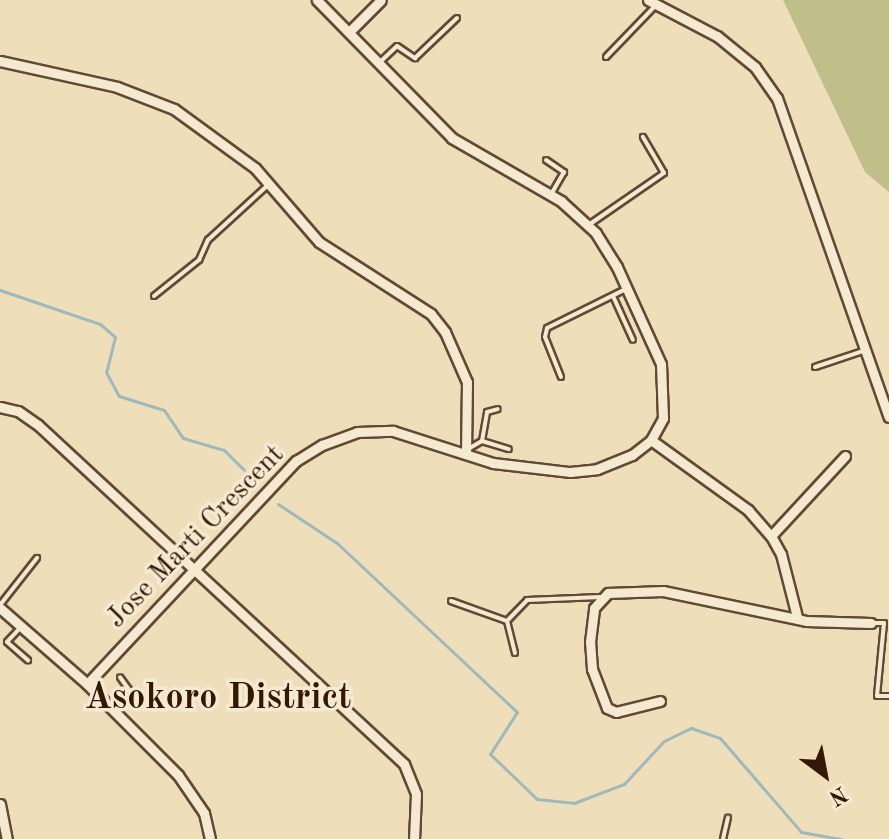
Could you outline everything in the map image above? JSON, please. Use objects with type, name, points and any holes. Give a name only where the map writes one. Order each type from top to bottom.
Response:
[{"type":"street","points":[[317,0],[351,30],[473,154],[551,196],[588,225],[627,289],[661,364],[666,395],[663,418],[651,440],[748,510],[771,536],[793,593],[797,617]]},
{"type":"street","points":[[351,30],[381,0]]},
{"type":"street","points":[[653,2],[695,20],[743,56],[777,98],[889,417]]},
{"type":"street","points":[[0,61],[117,87],[174,109],[224,141],[270,184],[319,242],[408,296],[445,332],[470,402],[466,452]]},
{"type":"street","points":[[0,407],[18,411],[38,425],[196,567],[404,764],[416,794],[414,839]]},
{"type":"street","name":"Jose Marti Crescent","points":[[87,684],[296,461],[322,445],[357,432],[393,431],[506,465],[570,472],[616,463],[651,440]]},
{"type":"street","points":[[771,536],[845,456]]},
{"type":"street","points":[[660,701],[616,712],[607,708],[592,669],[590,642],[594,608],[601,597],[663,591],[739,611],[871,623]]},
{"type":"street","points":[[0,607],[87,684],[178,775],[204,813],[210,839]]},
{"type":"street","points":[[0,804],[7,839]]},
{"type":"lane","points":[[606,57],[653,2]]},
{"type":"lane","points":[[380,62],[399,46],[415,58],[457,18]]},
{"type":"lane","points":[[588,225],[664,173],[643,137]]},
{"type":"lane","points":[[546,160],[564,172],[551,196]]},
{"type":"lane","points":[[154,296],[199,260],[208,240],[270,184]]},
{"type":"lane","points":[[561,377],[545,332],[627,289]]},
{"type":"lane","points":[[613,296],[633,340]]},
{"type":"lane","points":[[815,367],[865,350]]},
{"type":"lane","points":[[466,452],[482,441],[487,412],[498,409]]},
{"type":"lane","points":[[482,441],[509,449]]},
{"type":"lane","points":[[0,607],[37,558]]},
{"type":"lane","points":[[507,621],[527,600],[601,597]]},
{"type":"lane","points":[[451,601],[507,621]]},
{"type":"lane","points":[[507,621],[515,653]]},
{"type":"lane","points":[[871,623],[884,623],[877,696],[889,696]]},
{"type":"lane","points":[[22,626],[7,642],[28,660]]},
{"type":"lane","points":[[881,654],[889,656]]},
{"type":"lane","points":[[112,709],[129,693],[120,677]]},
{"type":"lane","points":[[723,839],[728,818]]},
{"type":"shaded area","points":[[783,0],[889,0],[889,192],[865,172]]},
{"type":"waterway","points":[[0,290],[100,324],[115,337],[106,372],[119,396],[164,410],[183,438],[224,450],[244,470]]},
{"type":"waterway","points":[[278,504],[337,543],[517,712],[490,754],[537,799],[574,803],[624,784],[664,741],[691,728],[720,738],[801,832],[840,839]]},
{"type":"district","name":"Asokoro District","points":[[218,700]]}]
